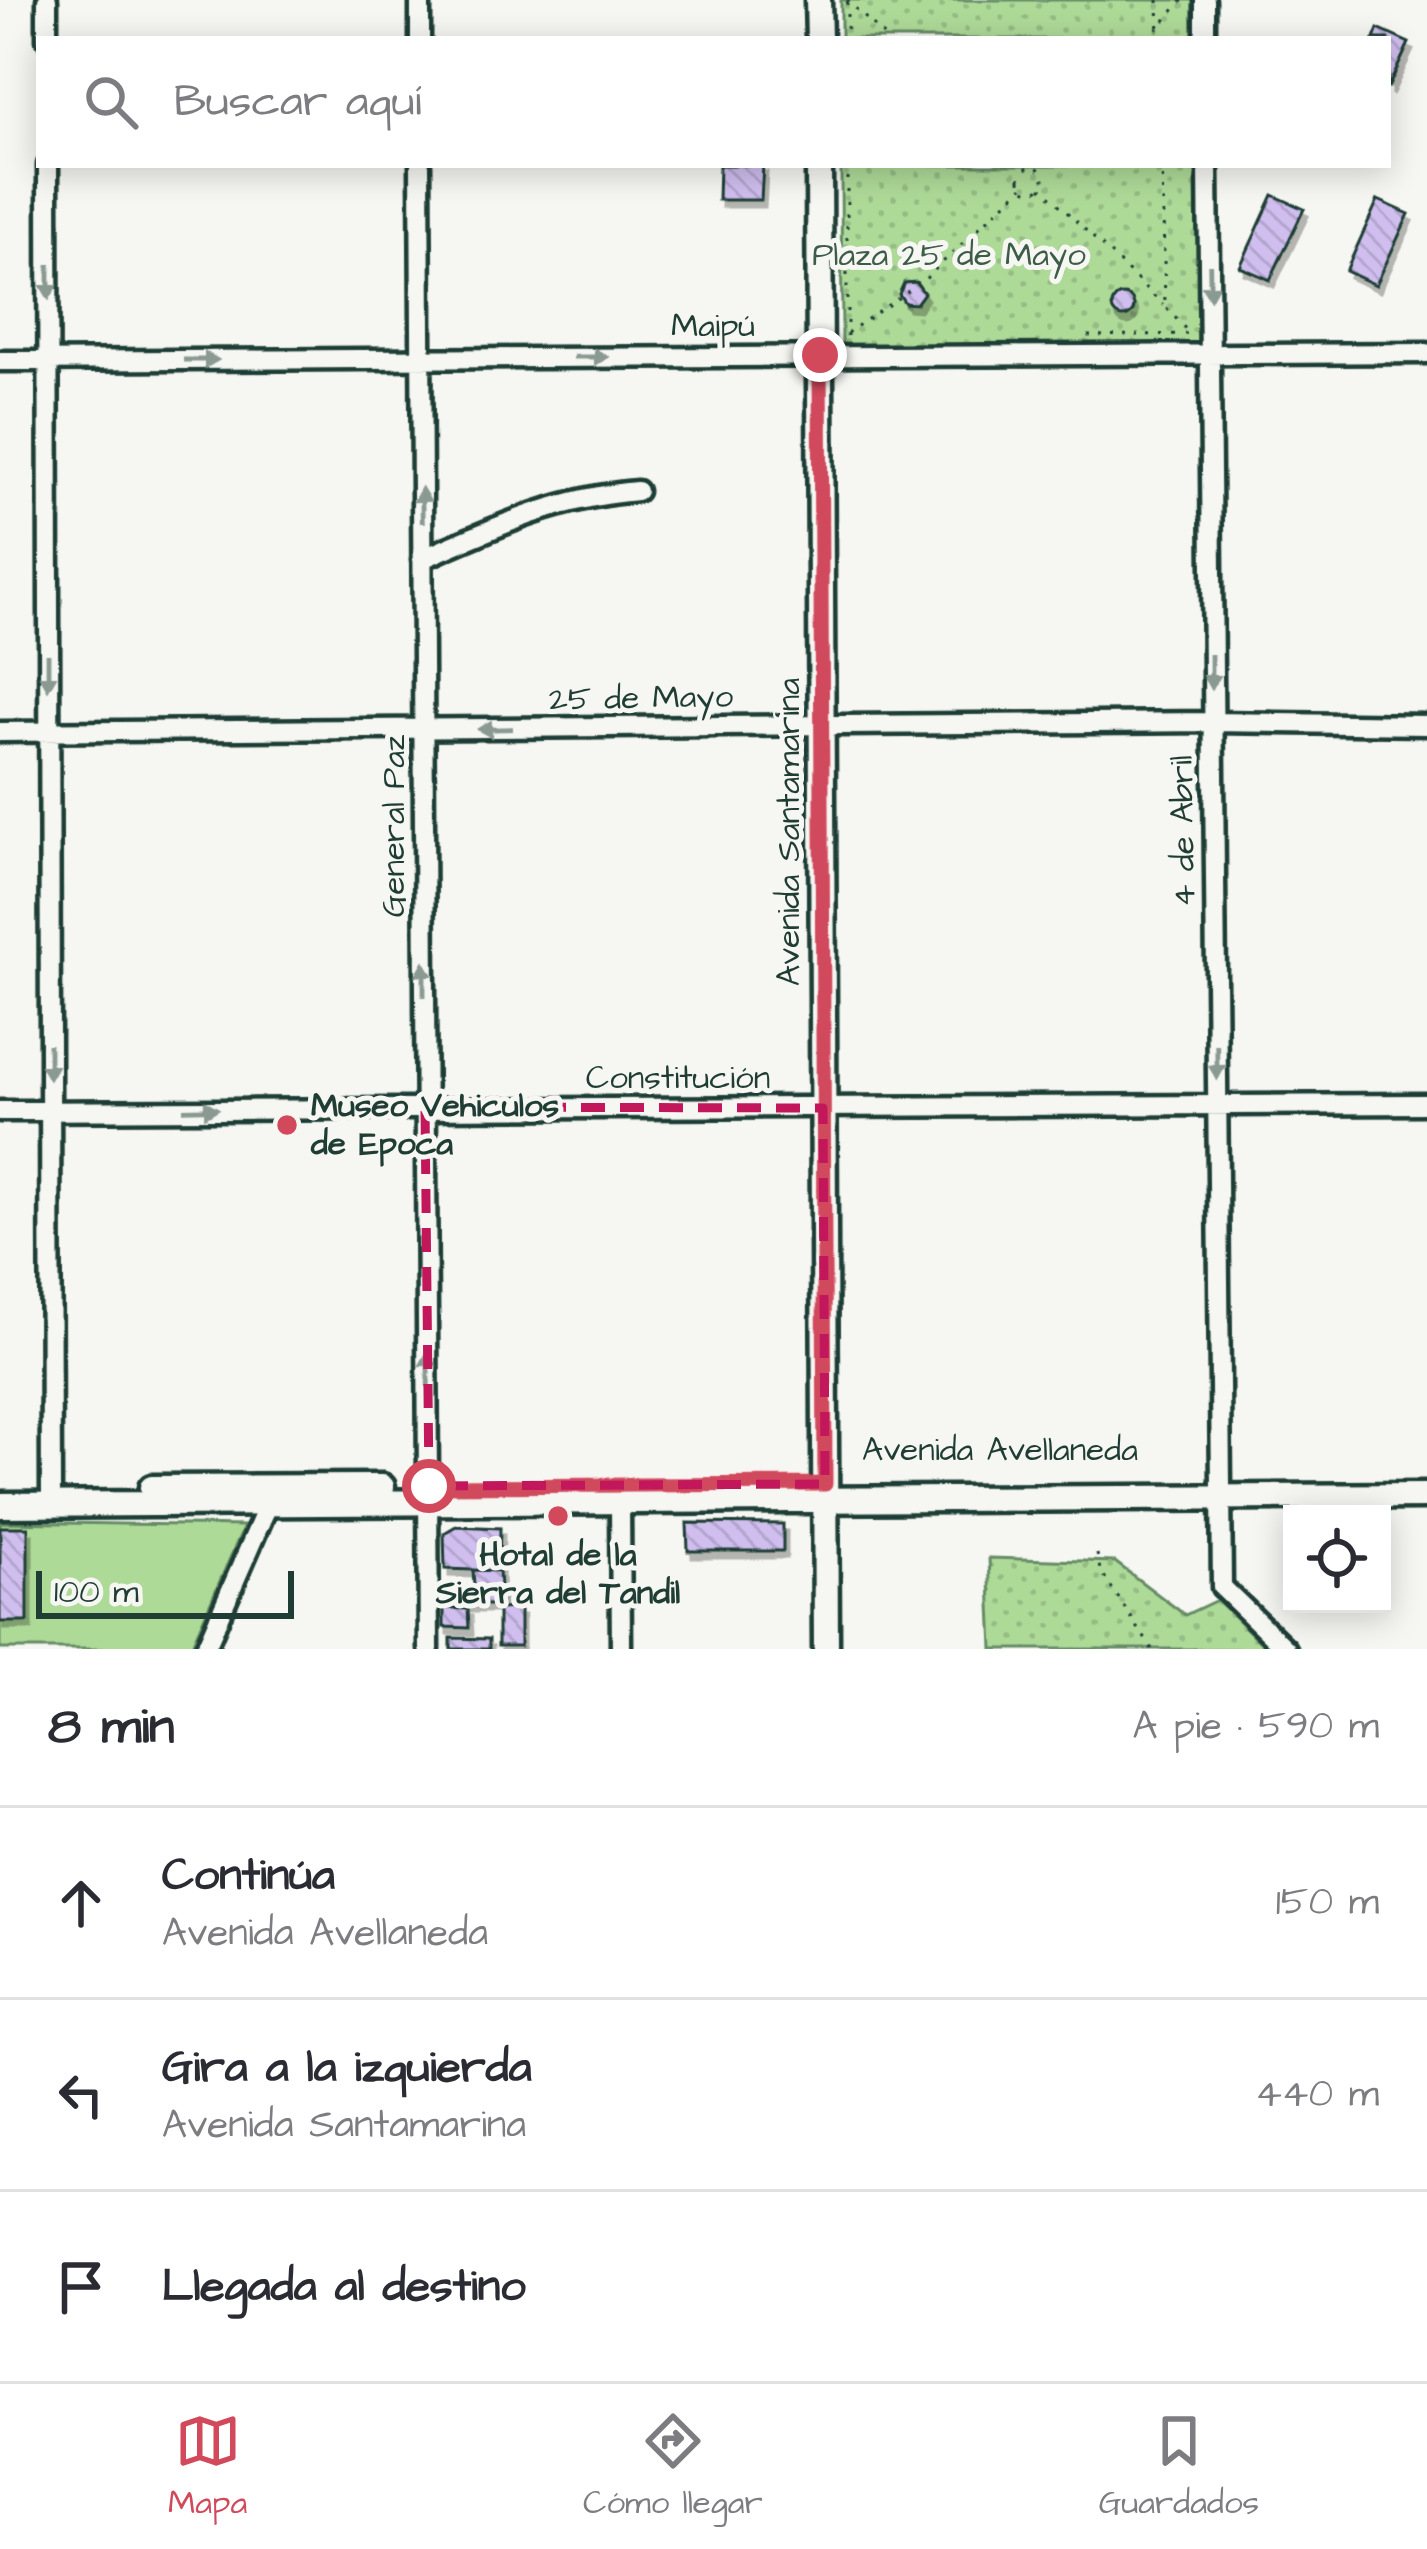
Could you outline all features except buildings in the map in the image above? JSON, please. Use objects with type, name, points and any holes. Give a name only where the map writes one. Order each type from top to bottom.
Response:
[{"type":"main road","points":[[818,0],[819,36]]},
{"type":"main road","name":"Avenida Santamarina","points":[[819,168],[826,1649]]},
{"type":"main road","name":"Avenida Avellaneda","points":[[1220,1489],[1427,1479]]},
{"type":"main road","name":"Avenida Avellaneda","points":[[0,1505],[51,1497],[825,1491],[1220,1489],[1427,1496]]},
{"type":"main road","name":"Avenida Avellaneda","points":[[0,1490],[51,1497],[268,1505],[429,1494],[620,1502],[825,1491]]},
{"type":"street","points":[[47,0],[47,36]]},
{"type":"street","points":[[419,0],[420,36]]},
{"type":"street","points":[[1204,0],[1205,36]]},
{"type":"street","points":[[48,168],[51,1497]]},
{"type":"street","name":"General Paz","points":[[420,168],[429,1649]]},
{"type":"street","name":"4 de Abril","points":[[1208,168],[1222,1587],[1286,1649]]},
{"type":"street","name":"Maipú","points":[[0,361],[1427,352]]},
{"type":"street","points":[[422,559],[552,506],[589,495],[637,491]]},
{"type":"street","name":"25 de Mayo","points":[[0,732],[1211,722],[1427,725]]},
{"type":"street","name":"Constitución","points":[[0,1111],[1427,1104]]},
{"type":"street","points":[[620,1502],[621,1649]]},
{"type":"street","points":[[205,1649],[268,1505]]},
{"type":"path","points":[[847,0],[847,36]]},
{"type":"path","points":[[847,0],[884,36]]},
{"type":"path","points":[[1158,0],[1159,36]]},
{"type":"path","points":[[1152,36],[1184,0]]},
{"type":"path","points":[[847,168],[847,336],[922,281],[1023,186],[1041,187],[1190,334],[1076,336]]},
{"type":"path","points":[[1020,168],[1023,186]]},
{"type":"path","points":[[1023,171],[1042,168],[1041,187]]},
{"type":"path","points":[[1162,168],[1165,306]]},
{"type":"path","points":[[1097,1554],[1100,1570],[1152,1649]]},
{"type":"highlighted area","points":[[425,1107],[823,1108],[825,1484],[429,1486]]},
{"type":"green space","points":[[841,0],[1195,0],[1196,36],[841,36]]},
{"type":"green space","name":"Plaza 25 de Mayo","points":[[841,168],[1197,168],[1199,348],[842,344]]},
{"type":"green space","points":[[0,1522],[244,1526],[190,1649],[0,1649]]},
{"type":"green space","points":[[989,1558],[1115,1562],[1185,1615],[1217,1600],[1267,1649],[993,1649]]},
{"type":"place","name":"Museo Vehiculos de Epoca","points":[[287,1125]]},
{"type":"place","name":"Hotal de la Sierra del Tandil","points":[[558,1516]]},
{"type":"route","points":[[429,1486],[825,1484],[820,355]]}]
